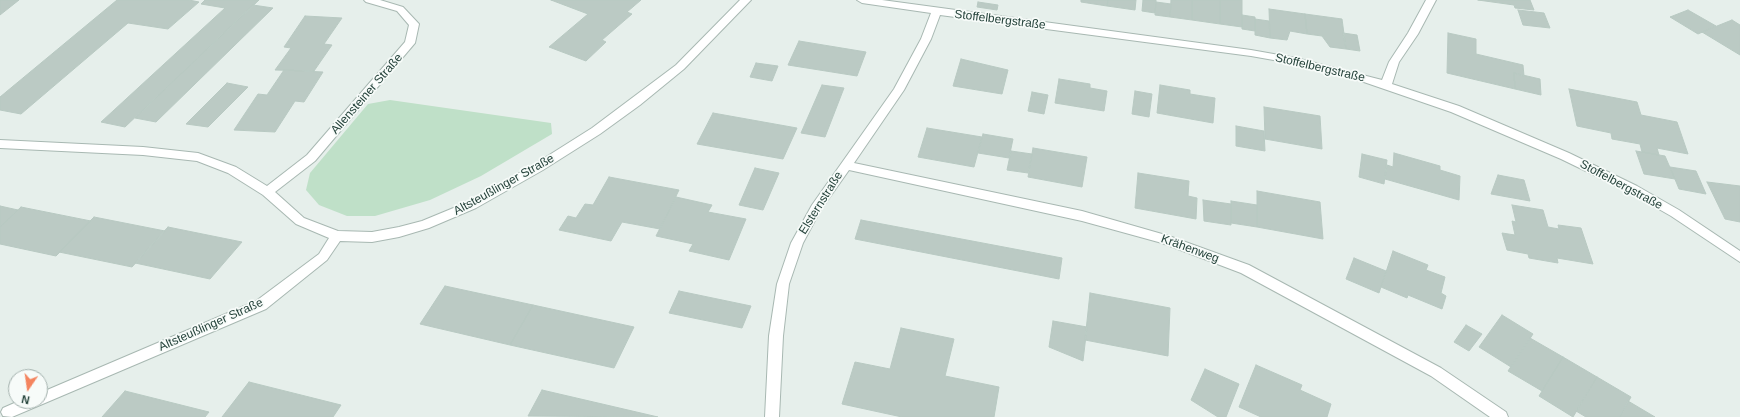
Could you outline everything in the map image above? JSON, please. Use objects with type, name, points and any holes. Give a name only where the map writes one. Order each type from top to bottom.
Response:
[{"type":"street","name":"Allensteiner Straße","points":[[268,192],[311,158],[410,44],[414,24],[400,9],[369,0]]},
{"type":"street","name":"Altsteußlinger Straße","points":[[48,396],[260,305],[322,258],[337,236],[372,237],[425,225],[472,205],[539,167],[636,102],[680,67],[746,0]]},
{"type":"street","name":"Stoffelbergstraße","points":[[862,0],[936,12],[1251,53],[1302,62],[1386,85],[1462,112],[1564,156],[1633,189],[1675,213],[1740,257]]},
{"type":"street","points":[[1386,85],[1394,62],[1413,34],[1431,0]]},
{"type":"street","name":"Elsternstraße","points":[[772,417],[776,336],[783,284],[797,242],[816,208],[899,90],[926,39],[936,12]]},
{"type":"street","points":[[0,144],[150,152],[198,157],[232,170],[268,192],[300,221],[337,236]]},
{"type":"street","name":"Krähenweg","points":[[846,165],[1082,216],[1165,239],[1245,269],[1436,372],[1501,417]]},
{"type":"street","points":[[8,412],[15,409]]},
{"type":"green space","points":[[390,100],[551,123],[552,134],[481,176],[430,200],[375,216],[347,216],[319,205],[306,190],[310,173],[368,104]]},
{"type":"building","points":[[0,0],[19,0],[0,15]]},
{"type":"building","points":[[117,0],[189,0],[199,2],[168,29],[128,23],[21,114],[0,110],[0,97]]},
{"type":"building","points":[[205,0],[259,0],[125,127],[101,122],[225,8],[201,4]]},
{"type":"building","points":[[551,0],[641,0],[627,12],[632,14],[602,40],[606,42],[586,61],[549,47],[588,14]]},
{"type":"building","points":[[1081,0],[1108,0],[1107,6],[1081,2]]},
{"type":"building","points":[[1108,0],[1136,0],[1135,10],[1107,6]]},
{"type":"building","points":[[1143,0],[1156,0],[1155,13],[1142,11]]},
{"type":"building","points":[[1171,0],[1192,0],[1192,20],[1170,17]]},
{"type":"building","points":[[1192,0],[1220,0],[1220,24],[1192,20]]},
{"type":"building","points":[[1220,0],[1242,0],[1242,27],[1220,24]]},
{"type":"building","points":[[1478,0],[1530,0],[1534,10],[1515,8],[1514,5]]},
{"type":"building","points":[[978,2],[998,5],[997,10],[977,7]]},
{"type":"building","points":[[1156,2],[1171,4],[1170,17],[1155,15]]},
{"type":"building","points":[[253,5],[273,8],[156,122],[135,118]]},
{"type":"building","points":[[1269,9],[1305,14],[1307,34],[1290,31],[1287,40],[1270,38]]},
{"type":"building","points":[[1518,10],[1544,13],[1550,28],[1523,25]]},
{"type":"building","points":[[1688,10],[1716,26],[1698,34],[1670,17]]},
{"type":"building","points":[[1305,14],[1342,19],[1346,49],[1330,47],[1322,36],[1307,34]]},
{"type":"building","points":[[1242,15],[1255,17],[1255,31],[1242,29]]},
{"type":"building","points":[[305,16],[342,18],[324,44],[332,45],[314,71],[275,70],[291,48],[284,47]]},
{"type":"building","points":[[1255,19],[1269,21],[1270,38],[1255,35]]},
{"type":"building","points":[[1732,20],[1740,25],[1740,55],[1702,32]]},
{"type":"building","points":[[1343,33],[1357,35],[1360,51],[1346,49]]},
{"type":"building","points":[[1448,33],[1476,39],[1476,54],[1523,65],[1524,76],[1514,73],[1515,89],[1447,73]]},
{"type":"building","points":[[799,41],[866,52],[857,76],[788,65]]},
{"type":"building","points":[[961,59],[1008,70],[1002,94],[953,86]]},
{"type":"building","points":[[756,63],[778,66],[772,81],[750,77]]},
{"type":"building","points":[[284,70],[323,72],[304,102],[295,101],[275,132],[234,130],[258,94],[267,95]]},
{"type":"building","points":[[1514,73],[1540,79],[1541,95],[1515,89]]},
{"type":"building","points":[[1059,79],[1090,84],[1090,88],[1107,91],[1104,111],[1055,103]]},
{"type":"building","points":[[227,83],[248,87],[208,127],[186,124]]},
{"type":"building","points":[[822,85],[844,88],[825,137],[801,133]]},
{"type":"building","points":[[1160,85],[1190,90],[1190,94],[1215,98],[1213,123],[1157,113]]},
{"type":"building","points":[[1569,89],[1637,102],[1641,115],[1677,122],[1688,154],[1657,148],[1659,155],[1642,152],[1640,144],[1612,139],[1611,133],[1577,126]]},
{"type":"building","points":[[1135,91],[1152,94],[1149,117],[1132,114]]},
{"type":"building","points":[[1032,92],[1048,95],[1044,114],[1028,111]]},
{"type":"building","points":[[1264,107],[1320,116],[1322,149],[1265,139]]},
{"type":"building","points":[[713,113],[797,128],[783,159],[697,144]]},
{"type":"building","points":[[1236,126],[1264,131],[1265,151],[1236,146]]},
{"type":"building","points":[[927,128],[982,137],[974,167],[918,157]]},
{"type":"building","points":[[983,134],[1013,139],[1009,158],[978,153]]},
{"type":"building","points":[[1033,148],[1087,157],[1082,187],[1028,177]]},
{"type":"building","points":[[1011,151],[1032,154],[1028,173],[1007,170]]},
{"type":"building","points":[[1636,151],[1665,156],[1675,179],[1644,174]]},
{"type":"building","points":[[1394,153],[1440,166],[1440,170],[1460,176],[1459,200],[1385,179],[1387,165],[1393,167]]},
{"type":"building","points":[[1362,154],[1387,160],[1384,184],[1359,177]]},
{"type":"building","points":[[1670,167],[1696,171],[1706,194],[1679,189]]},
{"type":"building","points":[[755,168],[779,173],[763,210],[739,205]]},
{"type":"building","points":[[1138,173],[1189,181],[1188,196],[1197,198],[1196,219],[1135,208]]},
{"type":"building","points":[[1498,175],[1524,180],[1530,201],[1491,194]]},
{"type":"building","points":[[609,177],[679,190],[660,229],[622,222],[611,241],[559,230],[568,216],[576,218],[585,204],[593,205]]},
{"type":"building","points":[[1707,182],[1740,186],[1740,222],[1725,219]]},
{"type":"building","points":[[1257,191],[1320,202],[1323,239],[1257,227]]},
{"type":"building","points":[[676,197],[712,205],[708,212],[746,219],[729,260],[689,251],[693,244],[656,236]]},
{"type":"building","points":[[1203,200],[1231,204],[1231,225],[1204,221]]},
{"type":"building","points":[[1231,201],[1257,205],[1257,227],[1231,223]]},
{"type":"building","points":[[1512,205],[1543,210],[1548,227],[1559,229],[1558,225],[1581,228],[1593,264],[1557,258],[1558,263],[1529,258],[1528,254],[1507,250],[1502,233],[1515,235],[1512,221],[1516,222]]},
{"type":"building","points":[[0,206],[18,210],[0,227]]},
{"type":"building","points":[[21,207],[91,221],[56,256],[0,244],[0,227]]},
{"type":"building","points":[[94,217],[165,231],[132,267],[59,252]]},
{"type":"building","points":[[861,220],[1062,258],[1059,279],[855,239]]},
{"type":"building","points":[[168,227],[242,242],[210,279],[135,263]]},
{"type":"building","points":[[1393,251],[1428,265],[1426,270],[1445,277],[1441,293],[1446,296],[1442,309],[1408,295],[1407,298],[1381,287]]},
{"type":"building","points":[[1354,258],[1386,271],[1379,293],[1346,279]]},
{"type":"building","points":[[445,286],[533,305],[510,345],[420,324]]},
{"type":"building","points":[[679,291],[751,306],[742,328],[669,313]]},
{"type":"building","points":[[1090,293],[1170,308],[1168,356],[1085,340]]},
{"type":"building","points":[[533,305],[634,327],[614,368],[510,345]]},
{"type":"building","points":[[1502,315],[1533,334],[1511,367],[1479,347]]},
{"type":"building","points":[[1053,321],[1087,327],[1083,361],[1049,347]]},
{"type":"building","points":[[1466,325],[1482,334],[1469,351],[1454,342]]},
{"type":"building","points":[[901,328],[954,339],[945,376],[999,387],[994,417],[902,417],[842,404],[855,362],[890,369]]},
{"type":"building","points":[[1530,338],[1563,357],[1542,391],[1508,371]]},
{"type":"building","points":[[1563,357],[1597,377],[1573,417],[1539,396]]},
{"type":"building","points":[[1256,365],[1302,385],[1300,390],[1331,404],[1327,417],[1261,417],[1239,407]]},
{"type":"building","points":[[1205,369],[1239,384],[1226,417],[1218,417],[1191,400]]},
{"type":"building","points":[[1597,377],[1631,397],[1620,417],[1586,417],[1576,411]]},
{"type":"building","points":[[249,382],[341,405],[333,417],[222,417]]},
{"type":"building","points":[[542,390],[658,417],[528,416]]},
{"type":"building","points":[[125,391],[209,412],[205,417],[102,417]]},
{"type":"building","points":[[1628,401],[1655,417],[1620,417]]}]
